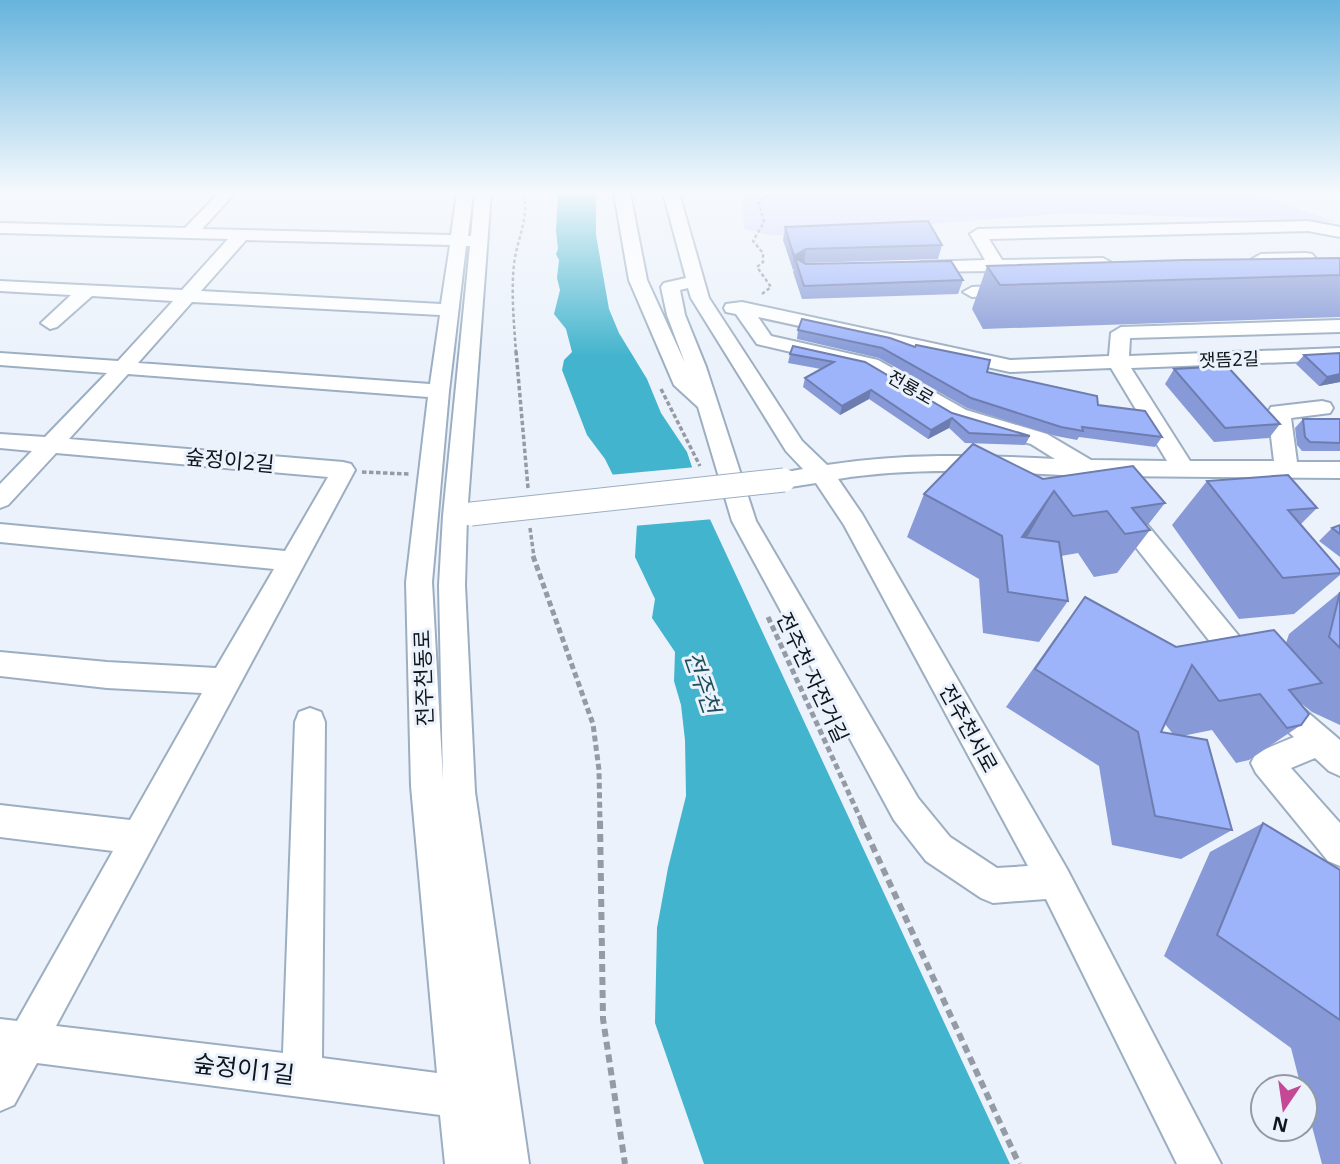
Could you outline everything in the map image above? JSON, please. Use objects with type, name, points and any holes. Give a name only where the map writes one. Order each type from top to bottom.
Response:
[{"type":"street","points":[[0,499],[123,368],[230,247]]},
{"type":"street","name":"전주천동로","points":[[467,247],[451,310],[439,391],[450,516],[459,792],[508,1164]]},
{"type":"street","name":"전주천동로","points":[[466,1164],[427,786],[419,582],[450,516],[462,459],[469,247]]},
{"type":"street","points":[[632,247],[638,281],[653,320],[684,385],[706,406]]},
{"type":"street","name":"전주천서로","points":[[686,247],[700,298],[794,446],[822,474],[853,520],[1055,881],[1200,1164]]},
{"type":"street","points":[[972,292],[1019,290],[997,265],[986,247]]},
{"type":"street","points":[[1239,260],[1306,258],[1328,283]]},
{"type":"street","points":[[900,268],[1118,262]]},
{"type":"street","points":[[1299,284],[1328,283],[1340,270]]},
{"type":"street","points":[[696,281],[670,287],[676,315],[696,367],[744,521],[906,809],[938,849],[993,886],[1055,881]]},
{"type":"street","points":[[0,286],[451,310]]},
{"type":"street","points":[[50,323],[87,291]]},
{"type":"street","points":[[710,310],[748,302],[1010,366],[1118,363]]},
{"type":"street","name":"전룡로","points":[[748,302],[764,340],[871,364],[958,415],[1039,439],[1087,468]]},
{"type":"street","points":[[1182,467],[1118,363],[1121,333],[1340,326]]},
{"type":"street","name":"잿뜸2길","points":[[1118,363],[1340,354]]},
{"type":"street","points":[[0,359],[439,391]]},
{"type":"street","points":[[1286,470],[1279,412],[1322,408]]},
{"type":"street","name":"숲정이2길","points":[[0,441],[343,470]]},
{"type":"street","points":[[450,516],[784,480],[875,465],[946,462],[1087,468],[1182,467],[1340,471]]},
{"type":"street","points":[[1087,468],[1278,705],[1330,751]]},
{"type":"street","points":[[0,1091],[14,1040],[141,838],[224,681],[343,470]]},
{"type":"street","points":[[0,534],[291,561]]},
{"type":"street","points":[[0,664],[107,675],[224,681]]},
{"type":"street","points":[[302,1075],[310,722]]},
{"type":"street","points":[[1330,751],[1267,763],[1340,849]]},
{"type":"street","points":[[3,821],[141,838]]},
{"type":"street","name":"숲정이1길","points":[[14,1040],[460,1097]]},
{"type":"path","points":[[518,247],[514,263],[513,314],[528,500]]},
{"type":"path","points":[[748,302],[771,287],[757,267],[763,262],[763,253],[758,247]]},
{"type":"path","points":[[656,378],[701,469]]},
{"type":"path","points":[[343,470],[409,475]]},
{"type":"path","points":[[530,525],[531,550],[594,736],[599,770],[603,1019],[625,1164]]},
{"type":"path","name":"전주천 자전거길","points":[[762,604],[1019,1164]]},
{"type":"water","name":"전주천","points":[[598,247],[609,309],[619,333],[647,379],[661,413],[687,452],[708,515],[1010,1164],[704,1164],[655,1023],[657,928],[668,868],[686,796],[685,740],[681,705],[674,681],[675,652],[652,618],[655,599],[635,557],[637,524],[605,459],[587,435],[562,370],[564,360],[572,352],[566,329],[554,314],[560,290],[557,278],[558,249]]},
{"type":"pier","points":[[696,467],[714,519],[633,526],[609,475]]},
{"type":"building","points":[[791,247],[863,247],[806,249],[794,256]]},
{"type":"building","points":[[795,258],[806,264],[951,261],[963,280],[804,286]]},
{"type":"building","points":[[1340,258],[1340,275],[1000,285],[987,266],[1185,260]]},
{"type":"building","points":[[802,319],[890,338],[915,347],[916,345],[990,360],[987,372],[1097,396],[1098,405],[1145,411],[1162,437],[1061,427],[971,398],[882,348],[798,330]]},
{"type":"building","points":[[793,346],[865,362],[952,413],[1030,436],[969,433],[952,418],[931,430],[871,390],[842,406],[805,378],[834,362],[790,354]]},
{"type":"building","points":[[1340,353],[1340,374],[1327,377],[1304,355]]},
{"type":"building","points":[[1227,366],[1280,424],[1225,428],[1174,369]]},
{"type":"building","points":[[1303,419],[1340,419],[1340,443],[1310,442],[1305,437]]},
{"type":"building","points":[[973,444],[1043,479],[1133,466],[1165,503],[1132,508],[1150,530],[1125,534],[1107,511],[1073,516],[1054,491],[1022,537],[1059,542],[1068,601],[1008,592],[1002,536],[924,494]]},
{"type":"building","points":[[1288,475],[1317,508],[1288,510],[1340,573],[1283,578],[1207,481]]},
{"type":"building","points":[[1340,525],[1340,534],[1332,528]]},
{"type":"building","points":[[1340,592],[1340,648],[1329,637]]},
{"type":"building","points":[[1085,597],[1176,647],[1274,630],[1322,683],[1289,690],[1309,714],[1301,725],[1287,728],[1260,694],[1219,701],[1192,665],[1161,732],[1207,740],[1232,830],[1155,816],[1138,732],[1035,669]]},
{"type":"building","points":[[1263,823],[1340,870],[1340,1020],[1217,935]]}]
